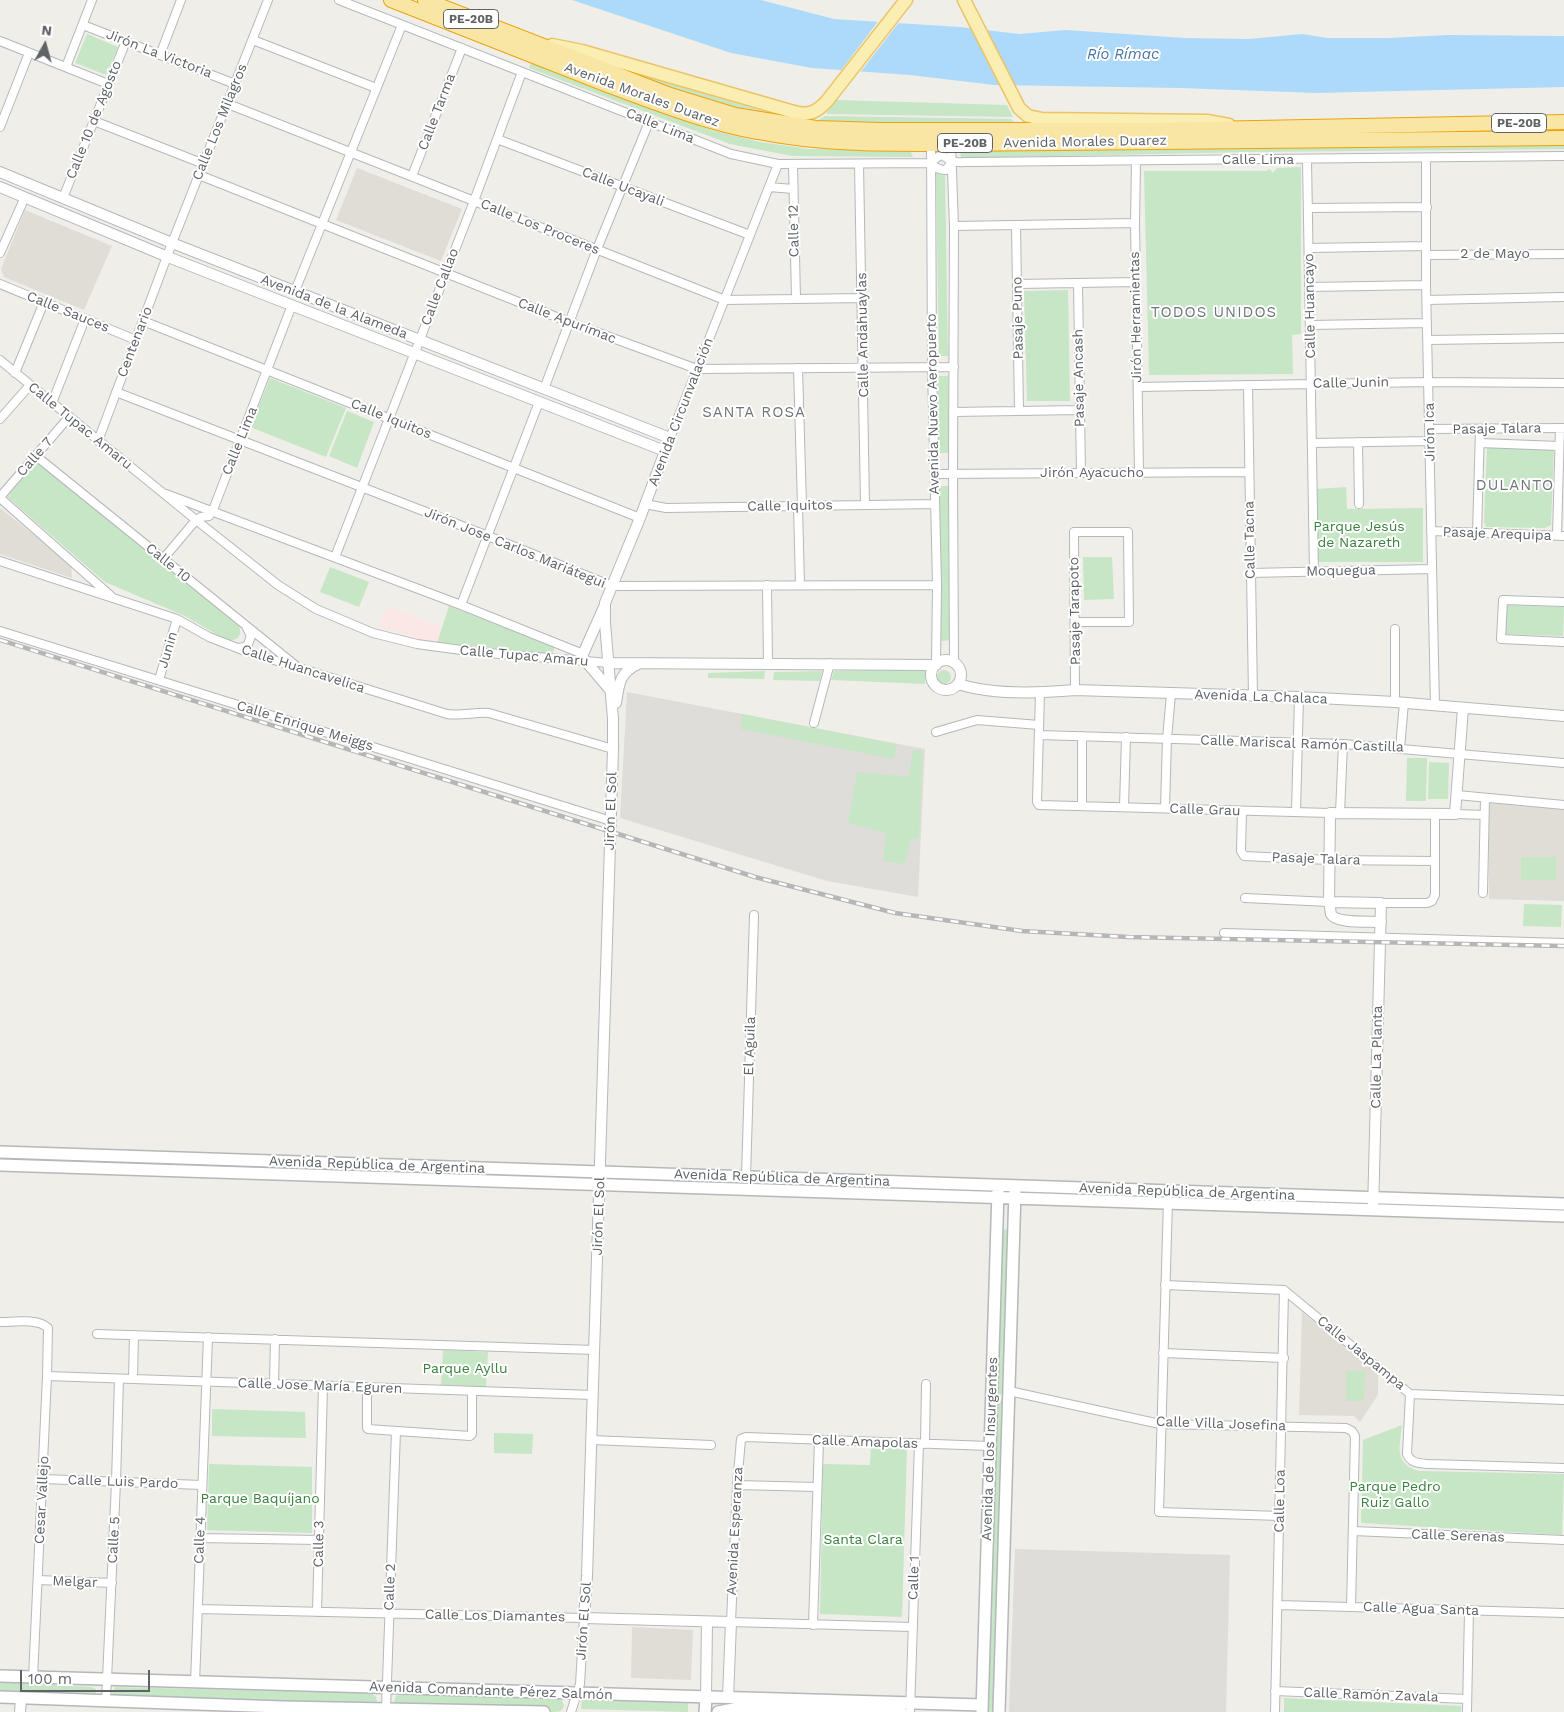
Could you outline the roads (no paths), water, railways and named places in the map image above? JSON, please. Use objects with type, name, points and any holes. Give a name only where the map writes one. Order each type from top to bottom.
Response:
[{"type":"highway","name":"Avenida Morales Duarez","points":[[391,0],[588,77],[710,121],[806,140],[855,143],[951,144],[1564,138]]},
{"type":"highway","name":"Avenida Morales Duarez","points":[[425,0],[678,98],[735,115],[816,128],[880,130],[1245,128],[1564,122]]},
{"type":"main road","points":[[518,37],[582,51],[802,114],[814,113],[820,109],[840,86],[906,0]]},
{"type":"main road","points":[[964,0],[1016,103],[1023,113],[1034,118],[1207,120],[1245,128]]},
{"type":"main road","name":"Avenida República de Argentina","points":[[0,1152],[1015,1186],[1168,1197],[1373,1204],[1564,1216]]},
{"type":"main road","name":"Avenida República de Argentina","points":[[0,1165],[998,1198],[1168,1197]]},
{"type":"main road","name":"Avenida de los Insurgentes","points":[[982,1709],[998,1186]]},
{"type":"main road","name":"Avenida de los Insurgentes","points":[[999,1712],[1015,1186]]},
{"type":"main road","name":"Avenida República de Argentina","points":[[1373,1204],[1564,1204]]},
{"type":"main road","name":"Avenida Comandante Pérez Salmón","points":[[0,1676],[706,1697],[725,1708],[982,1709]]},
{"type":"main road","name":"Avenida Comandante Pérez Salmón","points":[[0,1697],[282,1709],[544,1712]]},
{"type":"main road","points":[[705,1712],[706,1697]]},
{"type":"main road","name":"Avenida Comandante Pérez Salmón","points":[[725,1708],[763,1707],[901,1712]]},
{"type":"street","points":[[66,67],[92,0]]},
{"type":"street","points":[[160,54],[181,0]]},
{"type":"street","name":"Calle Los Milagros","points":[[172,244],[268,0]]},
{"type":"street","name":"Calle Lima","points":[[339,0],[731,154],[778,164],[931,162],[942,155],[952,162],[1564,156]]},
{"type":"street","name":"Jirón La Victoria","points":[[83,25],[235,84]]},
{"type":"street","points":[[295,291],[402,25]]},
{"type":"street","points":[[253,40],[376,88]]},
{"type":"street","points":[[0,41],[108,84]]},
{"type":"street","name":"Calle 10 de Agosto","points":[[63,198],[126,41]]},
{"type":"street","name":"Calle Tarma","points":[[412,176],[462,48]]},
{"type":"street","points":[[0,127],[29,53]]},
{"type":"street","name":"Calle Callao","points":[[335,557],[474,201],[522,72]]},
{"type":"street","name":"Calle Los Proceres","points":[[228,104],[725,300],[862,298]]},
{"type":"street","points":[[94,121],[204,164]]},
{"type":"street","points":[[544,389],[597,250],[649,122]]},
{"type":"street","name":"Calle Ucayali","points":[[497,139],[750,235]]},
{"type":"street","name":"Avenida Nuevo Aeropuerto","points":[[931,144],[932,367],[937,585],[936,664]]},
{"type":"street","name":"Avenida Nuevo Aeropuerto","points":[[951,144],[954,226],[952,474],[954,662]]},
{"type":"street","name":"Jirón Ica","points":[[1426,158],[1426,285],[1435,705]]},
{"type":"street","name":"Calle Huancayo","points":[[1307,160],[1314,572]]},
{"type":"street","name":"Jirón Herramientas","points":[[1136,161],[1135,223],[1139,472]]},
{"type":"street","name":"Calle Lima","points":[[931,162],[936,168],[941,170],[949,168],[952,162]]},
{"type":"street","name":"Avenida Circunvalación","points":[[609,663],[605,603],[778,164]]},
{"type":"street","name":"Calle 12","points":[[793,164],[796,298]]},
{"type":"street","name":"Calle Andahuaylas","points":[[859,164],[865,505]]},
{"type":"street","name":"Avenida de la Alameda","points":[[0,172],[172,244],[670,438]]},
{"type":"street","name":"Calle Apurímac","points":[[199,175],[569,322],[698,369],[954,367]]},
{"type":"street","name":"Avenida de la Alameda","points":[[0,187],[168,256],[665,452]]},
{"type":"street","points":[[769,187],[793,189]]},
{"type":"street","points":[[0,253],[25,197]]},
{"type":"street","points":[[1308,208],[1426,207]]},
{"type":"street","points":[[954,226],[1135,223]]},
{"type":"street","name":"Pasaje Puno","points":[[1016,225],[1019,412]]},
{"type":"street","name":"Centenario","points":[[98,441],[172,244]]},
{"type":"street","points":[[1309,248],[1426,246]]},
{"type":"street","name":"2 de Mayo","points":[[1427,255],[1564,254]]},
{"type":"street","points":[[1017,284],[1136,282]]},
{"type":"street","name":"Pasaje Ancash","points":[[1078,283],[1081,473]]},
{"type":"street","name":"Calle Sauces","points":[[0,284],[136,340]]},
{"type":"street","points":[[1310,287],[1426,285]]},
{"type":"street","points":[[1427,300],[1564,297]]},
{"type":"street","points":[[15,373],[44,302]]},
{"type":"street","name":"Calle Lima","points":[[213,510],[292,305]]},
{"type":"street","points":[[52,403],[85,319]]},
{"type":"street","name":"Calle Iquitos","points":[[143,321],[640,518]]},
{"type":"street","points":[[1310,325],[1427,324]]},
{"type":"street","points":[[1428,340],[1564,338]]},
{"type":"street","name":"Calle Tupac Amaru","points":[[0,360],[278,585],[325,613],[373,633],[402,641],[444,648],[584,658],[609,663],[936,664]]},
{"type":"street","points":[[798,368],[800,585]]},
{"type":"street","name":"Calle Junin","points":[[1138,387],[1429,382],[1564,383]]},
{"type":"street","points":[[0,420],[30,385]]},
{"type":"street","name":"Calle Tacna","points":[[1248,385],[1253,696]]},
{"type":"street","name":"Jirón Jose Carlos Mariátegui","points":[[116,392],[612,586],[937,585]]},
{"type":"street","points":[[461,605],[538,402]]},
{"type":"street","points":[[954,412],[1080,410]]},
{"type":"street","name":"Calle 7","points":[[0,498],[69,417]]},
{"type":"street","points":[[1560,536],[1559,446],[1562,428]]},
{"type":"street","name":"Pasaje Talara","points":[[1429,429],[1562,428]]},
{"type":"street","points":[[1478,533],[1480,429]]},
{"type":"street","points":[[1312,443],[1430,441]]},
{"type":"street","points":[[1358,442],[1359,504]]},
{"type":"street","points":[[1480,443],[1559,446]]},
{"type":"street","name":"Calle 10","points":[[36,456],[299,669]]},
{"type":"street","name":"Jirón Ayacucho","points":[[935,474],[1249,472]]},
{"type":"street","name":"Calle Tupac Amaru","points":[[160,491],[461,605],[584,658]]},
{"type":"street","points":[[0,498],[115,599]]},
{"type":"street","name":"Calle Iquitos","points":[[645,504],[666,508],[935,504]]},
{"type":"street","points":[[164,559],[196,520],[209,516],[213,510]]},
{"type":"street","name":"Pasaje Tarapoto","points":[[1075,622],[1129,622],[1128,532],[1074,532],[1075,690]]},
{"type":"street","name":"Pasaje Arequipa","points":[[1431,532],[1560,536]]},
{"type":"street","name":"Calle Huancavelica","points":[[0,561],[178,619],[209,637],[299,669],[447,714],[457,716],[478,712],[489,713],[613,749]]},
{"type":"street","name":"Moquegua","points":[[1251,573],[1432,569]]},
{"type":"street","points":[[767,585],[768,664]]},
{"type":"street","points":[[1564,602],[1503,600],[1501,639],[1564,642]]},
{"type":"street","points":[[605,603],[584,658],[611,691]]},
{"type":"street","name":"Junin","points":[[159,680],[178,619]]},
{"type":"street","points":[[236,648],[245,647],[248,644],[251,636],[246,626]]},
{"type":"street","points":[[1395,629],[1400,748]]},
{"type":"street","name":"Calle Enrique Meiggs","points":[[0,631],[611,821]]},
{"type":"street","points":[[944,660],[954,662],[961,674],[958,684],[946,690],[937,687],[931,676],[936,664],[944,660]]},
{"type":"street","name":"Jirón El Sol","points":[[571,1712],[580,1684],[594,1395],[613,749],[609,663]]},
{"type":"street","points":[[814,723],[830,663]]},
{"type":"street","name":"Jirón El Sol","points":[[613,719],[621,678],[630,668],[640,664]]},
{"type":"street","name":"Avenida La Chalaca","points":[[958,684],[975,690],[1040,693],[1075,690],[1299,697],[1435,705],[1564,716]]},
{"type":"street","name":"Calle Grau","points":[[1040,693],[1037,802],[1043,806],[1484,815]]},
{"type":"street","points":[[1166,808],[1167,739],[1171,694]]},
{"type":"street","points":[[1296,812],[1299,697]]},
{"type":"street","points":[[1455,814],[1463,708]]},
{"type":"street","points":[[936,732],[977,720],[1039,726]]},
{"type":"street","name":"Calle Mariscal Ramón Castilla","points":[[1039,735],[1343,744],[1564,762]]},
{"type":"street","points":[[1082,736],[1082,806]]},
{"type":"street","points":[[1124,807],[1126,738]]},
{"type":"street","points":[[1343,744],[1330,860],[1329,902],[1331,914],[1335,918],[1345,921],[1381,922]]},
{"type":"street","points":[[1457,796],[1564,805]]},
{"type":"street","points":[[1483,893],[1485,798]]},
{"type":"street","name":"Pasaje Talara","points":[[1242,811],[1241,852],[1244,856],[1330,860],[1435,861]]},
{"type":"street","points":[[1244,898],[1381,903],[1427,903],[1432,901],[1435,895],[1435,814]]},
{"type":"street","name":"Calle La Planta","points":[[1373,1204],[1381,903]]},
{"type":"street","name":"El Aguila","points":[[746,1177],[754,915]]},
{"type":"street","points":[[1224,933],[1564,943]]},
{"type":"street","points":[[1168,1197],[1160,1424],[1160,1513],[1280,1516]]},
{"type":"street","points":[[1165,1285],[1284,1290]]},
{"type":"street","name":"Calle Loa","points":[[1275,1712],[1284,1290]]},
{"type":"street","name":"Calle Jaspampa","points":[[1284,1290],[1410,1394],[1564,1400]]},
{"type":"street","name":"Cesar Vallejo","points":[[0,1322],[43,1324],[48,1328],[33,1678]]},
{"type":"street","points":[[97,1334],[595,1350]]},
{"type":"street","points":[[133,1380],[134,1335]]},
{"type":"street","name":"Calle 4","points":[[195,1683],[208,1337]]},
{"type":"street","points":[[274,1384],[275,1340]]},
{"type":"street","points":[[1163,1353],[1284,1358]]},
{"type":"street","name":"Calle Jose María Eguren","points":[[47,1376],[594,1395]]},
{"type":"street","name":"Calle 5","points":[[106,1701],[119,1379]]},
{"type":"street","name":"Calle 1","points":[[910,1708],[912,1627],[926,1384]]},
{"type":"street","name":"Calle 3","points":[[317,1612],[323,1386]]},
{"type":"street","points":[[367,1388],[367,1429],[471,1435],[472,1391]]},
{"type":"street","name":"Calle Villa Josefina","points":[[1009,1391],[1160,1424],[1346,1428],[1352,1431],[1355,1436],[1353,1531]]},
{"type":"street","points":[[1410,1394],[1407,1454],[1411,1461],[1429,1464],[1564,1468]]},
{"type":"street","name":"Calle 2","points":[[386,1709],[396,1431]]},
{"type":"street","name":"Calle Amapolas","points":[[741,1439],[746,1437],[989,1446]]},
{"type":"street","name":"Avenida Esperanza","points":[[731,1622],[737,1484],[741,1439]]},
{"type":"street","points":[[592,1440],[711,1445]]},
{"type":"street","points":[[813,1625],[819,1441]]},
{"type":"street","name":"Calle Luis Pardo","points":[[43,1479],[202,1484]]},
{"type":"street","points":[[737,1484],[818,1487]]},
{"type":"street","points":[[1351,1607],[1353,1531]]},
{"type":"street","name":"Calle Serenas","points":[[1353,1531],[1564,1540]]},
{"type":"street","points":[[200,1538],[319,1540]]},
{"type":"street","name":"Melgar","points":[[38,1580],[112,1583]]},
{"type":"street","name":"Calle Agua Santa","points":[[1278,1605],[1564,1613]]},
{"type":"street","name":"Calle Los Diamantes","points":[[198,1609],[912,1627]]},
{"type":"street","points":[[1467,1712],[1469,1610]]},
{"type":"street","points":[[706,1697],[707,1622]]},
{"type":"street","points":[[725,1708],[731,1622]]},
{"type":"street","name":"Calle Ramón Zavala","points":[[1275,1691],[1467,1699]]},
{"type":"street","points":[[20,1698],[20,1712]]},
{"type":"water","name":"Río Rímac","points":[[572,0],[761,0],[834,19],[960,27],[1019,34],[1066,30],[1185,38],[1249,39],[1302,34],[1327,38],[1390,38],[1447,35],[1564,36],[1564,87],[1317,93],[1180,88],[994,85],[910,75],[812,68],[731,53]]},
{"type":"railway","points":[[0,640],[755,877],[895,913],[1022,931],[1128,937],[1564,946]]},
{"type":"district","name":"TODOS UNIDOS","points":[[1214,313]]},
{"type":"district","name":"SANTA ROSA","points":[[754,413]]},
{"type":"district","name":"DULANTO","points":[[1515,486]]},
{"type":"park label","name":"Parque Jesús de Nazareth","points":[[1359,536]]},
{"type":"park label","name":"Parque Ayllu","points":[[465,1369]]},
{"type":"park label","name":"Parque Pedro Ruiz Gallo","points":[[1395,1495]]},
{"type":"park label","name":"Parque Baquíjano","points":[[260,1499]]},
{"type":"park label","name":"Santa Clara","points":[[863,1540]]}]
